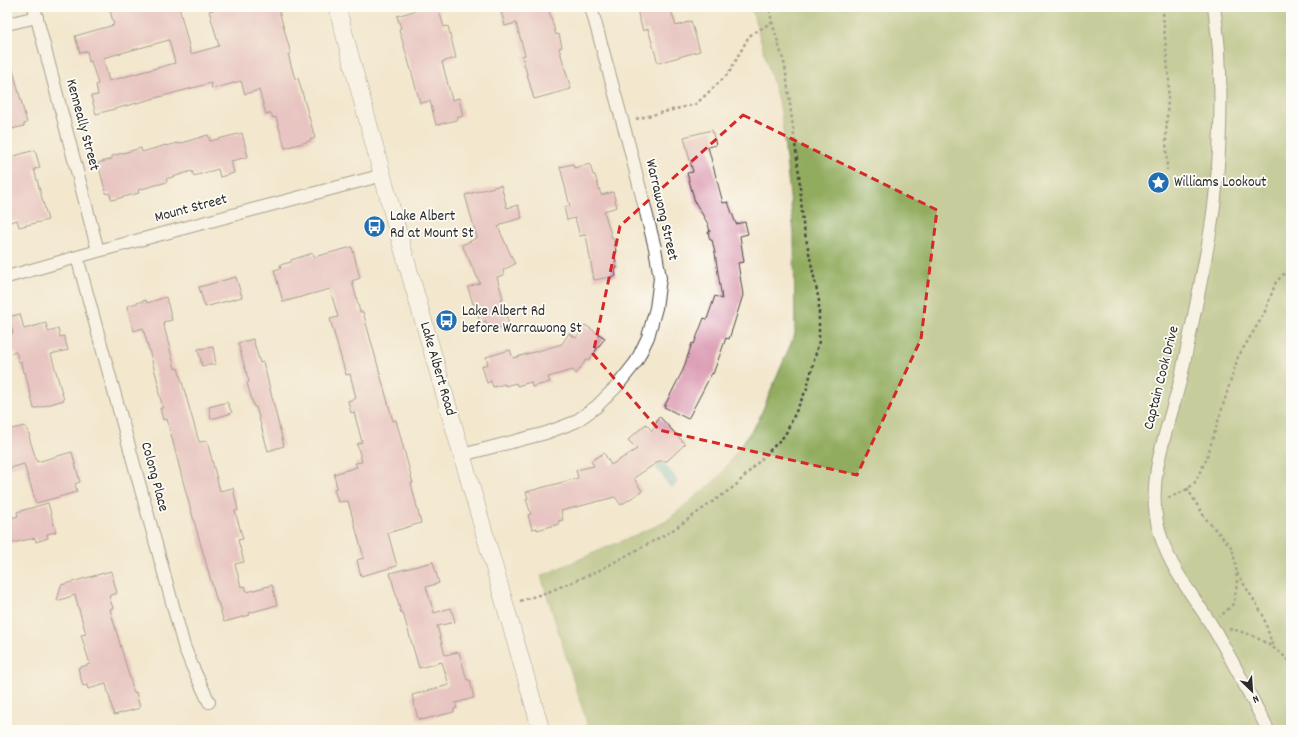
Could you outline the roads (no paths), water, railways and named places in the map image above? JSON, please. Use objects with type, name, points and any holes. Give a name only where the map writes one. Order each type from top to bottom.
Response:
[{"type":"main road","name":"Lake Albert Road","points":[[337,7],[397,229],[541,730]]},
{"type":"street","name":"Warrawong Street","points":[[462,455],[546,433],[575,422],[596,407],[618,386],[636,362],[648,337],[656,308],[660,278],[656,248],[591,7]]},
{"type":"street","name":"Captain Cook Drive","points":[[1214,7],[1219,52],[1220,103],[1218,159],[1213,214],[1208,248],[1181,378],[1156,469],[1155,504],[1157,522],[1164,548],[1176,573],[1212,626],[1268,730]]},
{"type":"street","points":[[7,24],[35,12]]},
{"type":"street","name":"Kenneally Street","points":[[35,12],[98,251]]},
{"type":"street","name":"Mount Street","points":[[7,277],[98,251],[383,175]]},
{"type":"street","name":"Colong Place","points":[[77,257],[184,646],[209,702]]},
{"type":"water","points":[[660,463],[667,467],[675,478],[677,483],[673,487],[669,486],[657,470],[656,466]]},
{"type":"place","name":"Williams Lookout","points":[[1159,183]]},
{"type":"place","name":"Lake Albert Rd at Mount St","points":[[375,226]]},
{"type":"place","name":"Lake Albert Rd before Warrawong St","points":[[447,321]]}]
